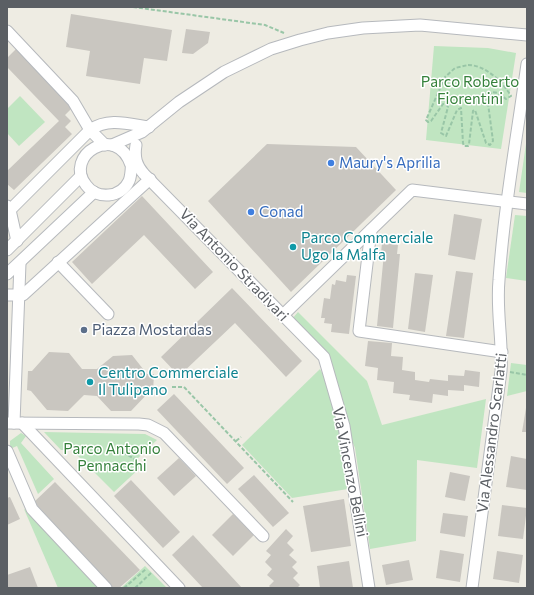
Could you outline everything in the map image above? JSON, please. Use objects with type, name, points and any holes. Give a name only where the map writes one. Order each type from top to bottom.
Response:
[{"type":"street","points":[[146,130],[109,145],[98,146],[86,154],[80,169],[84,183],[94,192],[110,195],[118,193],[124,188],[131,170],[136,145],[146,130],[179,102],[224,72],[271,49],[328,33],[363,28],[420,25],[527,35]]},
{"type":"street","points":[[7,31],[73,101],[90,130],[109,145],[124,152],[131,170],[147,177],[23,295],[7,295]]},
{"type":"street","name":"Via Alessandro Scarlatti","points":[[472,588],[502,352],[498,289],[507,201],[527,64]]},
{"type":"street","points":[[17,241],[8,210],[90,130],[109,122],[146,130]]},
{"type":"street","name":"Via Antonio Stradivari","points":[[136,145],[134,152],[136,163],[147,177],[324,357]]},
{"type":"street","points":[[7,250],[81,176]]},
{"type":"street","points":[[282,315],[412,190],[527,204]]},
{"type":"street","points":[[7,274],[94,192]]},
{"type":"street","points":[[371,230],[359,331],[502,352]]},
{"type":"street","points":[[58,262],[108,314]]},
{"type":"street","points":[[20,263],[14,423],[179,588]]},
{"type":"street","name":"Via Vincenzo Bellini","points":[[324,357],[344,426],[369,588]]},
{"type":"street","points":[[14,423],[139,424],[157,428],[164,433],[264,536]]},
{"type":"street","points":[[7,451],[32,509],[106,588]]},
{"type":"path","points":[[133,7],[265,25],[300,40]]},
{"type":"path","points":[[476,65],[482,67],[511,96],[506,99],[492,92],[487,96],[493,141],[490,145],[486,143],[475,110],[472,111],[470,144],[468,146],[463,144],[462,109],[460,108],[457,110],[446,136],[441,133],[448,107],[446,104],[443,104],[431,121],[428,122],[426,120],[445,77],[455,68],[462,66],[476,65]]},
{"type":"path","points":[[509,372],[527,375]]},
{"type":"path","points":[[172,387],[184,387],[293,502]]},
{"type":"path","points":[[236,441],[241,437]]},
{"type":"path","points":[[111,452],[124,453],[138,461]]},
{"type":"path","points":[[124,588],[148,566]]},
{"type":"path","points":[[134,588],[153,571]]},
{"type":"green space","name":"Parco Roberto Fiorentini","points":[[434,46],[488,48],[516,53],[501,149],[426,140]]},
{"type":"green space","points":[[20,96],[45,122],[19,146],[7,133],[7,109]]},
{"type":"green space","points":[[527,137],[527,193],[519,192]]},
{"type":"green space","points":[[515,215],[527,216],[527,281],[506,278]]},
{"type":"green space","points":[[298,312],[367,381],[382,425],[486,399],[477,468],[417,460],[416,541],[370,549],[355,448],[348,431],[330,358],[292,319]]},
{"type":"green space","points":[[511,363],[527,365],[527,391],[507,396]]},
{"type":"green space","points":[[320,369],[324,376],[339,431],[348,489],[292,498],[242,445]]},
{"type":"green space","name":"Parco Antonio Pennacchi","points":[[44,432],[145,434],[157,440],[136,460],[141,467],[114,492],[72,450],[61,450]]},
{"type":"green space","points":[[21,433],[26,436],[21,443],[54,479],[38,494],[17,446],[10,449],[10,441]]},
{"type":"green space","points":[[24,509],[29,512],[100,588],[58,588]]},
{"type":"green space","points":[[145,566],[167,588],[121,588]]},
{"type":"building","points":[[71,14],[172,30],[167,61],[144,58],[140,84],[86,76],[90,51],[66,47]]},
{"type":"building","points":[[186,29],[210,32],[208,43],[193,54],[182,53]]},
{"type":"building","points":[[16,49],[72,108],[65,115],[71,121],[65,127],[72,134],[14,190],[7,184],[7,171],[59,121],[7,67],[7,58]]},
{"type":"building","name":"Parco Commerciale Ugo la Malfa","points":[[267,144],[356,147],[396,190],[291,292],[208,201]]},
{"type":"building","points":[[142,196],[213,272],[195,289],[144,235],[92,284],[72,262]]},
{"type":"building","points":[[454,214],[482,219],[475,260],[448,255]]},
{"type":"building","points":[[382,243],[398,245],[397,254],[400,254],[393,328],[377,326],[384,253],[381,253]]},
{"type":"building","points":[[456,271],[473,273],[464,338],[446,336]]},
{"type":"building","points":[[415,273],[433,275],[425,332],[408,329]]},
{"type":"building","points":[[347,275],[356,276],[349,334],[331,332],[332,324],[324,323],[325,318],[321,318],[324,298],[330,299],[332,284],[335,285],[336,280],[346,282]]},
{"type":"building","points":[[232,288],[302,361],[286,377],[235,323],[179,376],[161,357]]},
{"type":"building","points":[[368,341],[392,343],[391,356],[403,357],[402,370],[415,372],[415,380],[429,382],[430,379],[448,381],[448,375],[464,376],[465,370],[480,372],[479,387],[464,385],[464,391],[448,390],[448,396],[433,394],[432,403],[409,400],[410,395],[393,393],[394,382],[377,380],[378,368],[365,366]]},
{"type":"building","name":"Centro Commerciale Il Tulipano","points":[[49,352],[69,353],[82,369],[97,369],[113,356],[132,355],[147,374],[154,374],[153,392],[149,392],[131,411],[111,411],[97,396],[84,395],[68,411],[47,410],[31,391],[27,390],[28,371],[32,371]]},
{"type":"building","points":[[174,394],[244,468],[227,484],[157,410]]},
{"type":"building","points":[[526,408],[527,432],[522,432]]},
{"type":"building","points":[[511,456],[527,459],[527,490],[506,487]]},
{"type":"building","points":[[179,458],[196,476],[174,496],[157,478]]},
{"type":"building","points":[[450,472],[470,476],[465,501],[445,497]]},
{"type":"building","points":[[254,475],[289,513],[273,527],[238,489]]},
{"type":"building","points":[[131,480],[180,532],[163,548],[114,496]]},
{"type":"building","points":[[55,482],[140,570],[119,588],[113,588],[34,502]]},
{"type":"building","points":[[10,497],[20,519],[7,525],[7,498]]},
{"type":"building","points":[[344,499],[351,546],[311,552],[303,506]]},
{"type":"building","points":[[502,505],[527,508],[523,539],[498,536]]},
{"type":"building","points":[[443,513],[468,516],[465,537],[440,533]]},
{"type":"building","points":[[233,514],[254,535],[233,556],[212,535]]},
{"type":"building","points":[[286,529],[293,536],[287,543],[294,550],[289,555],[297,562],[292,567],[298,573],[293,578],[300,585],[297,588],[271,588],[269,586],[274,581],[267,575],[272,569],[265,562],[271,555],[266,551]]},
{"type":"building","points":[[193,535],[242,588],[203,588],[172,555]]},
{"type":"building","points":[[440,550],[464,554],[460,582],[436,578]]},
{"type":"building","points":[[497,551],[523,555],[519,583],[493,579]]},
{"type":"building","points":[[409,560],[413,580],[386,585],[382,565]]},
{"type":"building","points":[[349,561],[353,588],[320,588],[317,566]]},
{"type":"building","points":[[30,567],[38,588],[7,588],[7,575]]},
{"type":"place","name":"Maury's Aprilia","points":[[331,163]]},
{"type":"place","name":"Conad","points":[[251,212]]},
{"type":"place","name":"Parco Commerciale Ugo la Malfa","points":[[293,247]]},
{"type":"place","name":"Piazza Mostardas","points":[[84,330]]},
{"type":"place","name":"Centro Commerciale Il Tulipano","points":[[90,382]]}]
